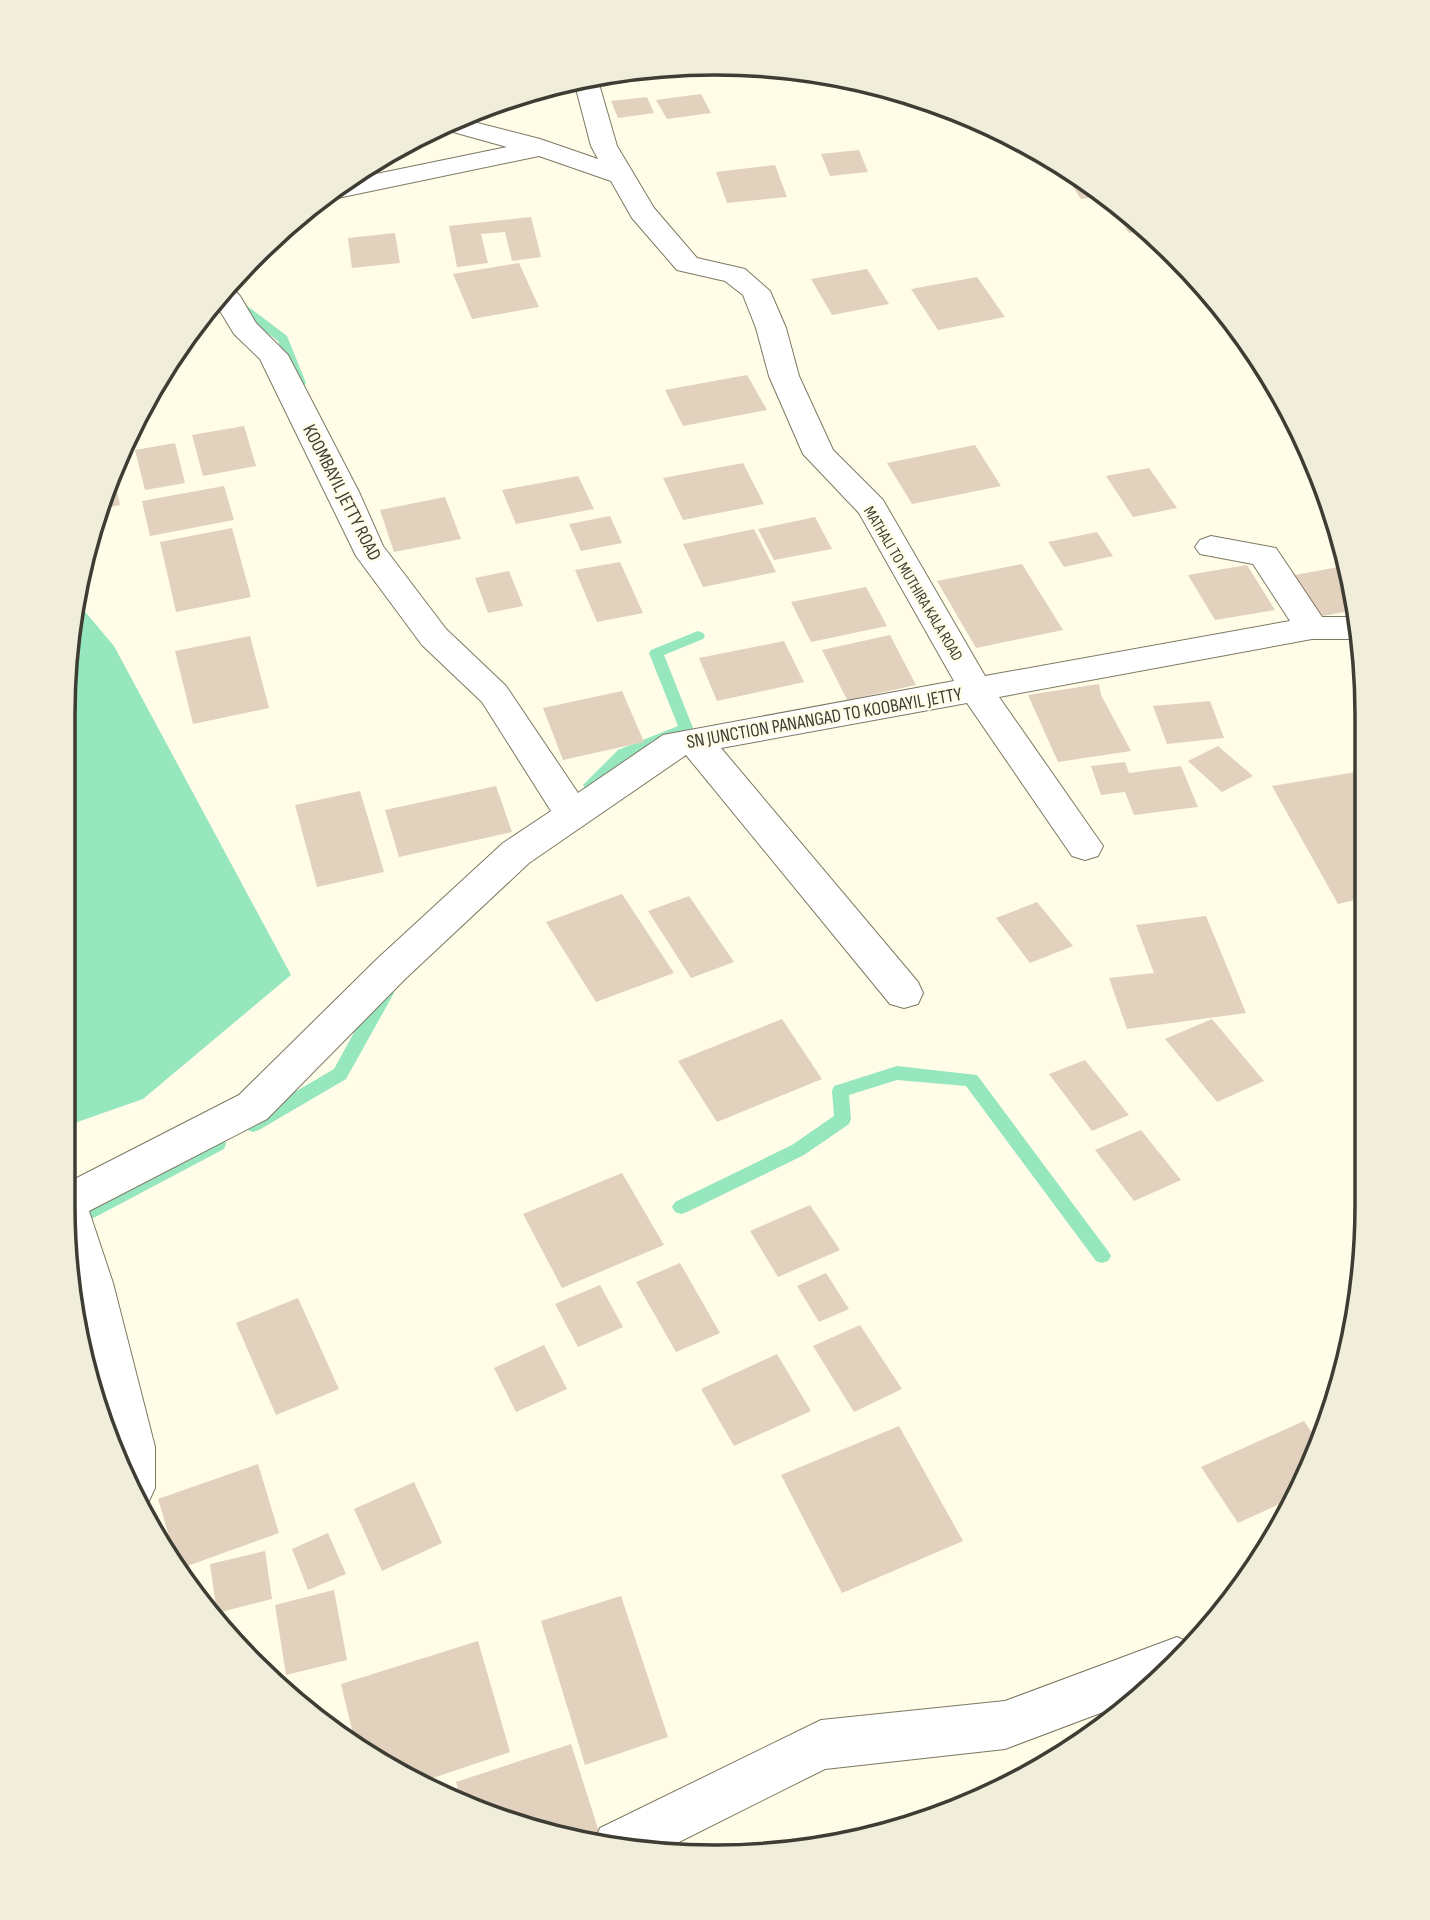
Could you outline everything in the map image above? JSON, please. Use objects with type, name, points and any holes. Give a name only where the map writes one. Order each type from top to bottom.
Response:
[{"type":"street","name":"MATHALI TO MUTHIRA KALA ROAD","points":[[589,88],[604,146],[642,212],[687,264],[735,275],[756,291],[771,328],[784,376],[819,454],[872,507],[976,690],[1085,846]]},
{"type":"street","points":[[462,127],[541,148],[619,176]]},
{"type":"street","points":[[355,186],[541,148]]},
{"type":"street","name":"KOOMBAYIL JETTY ROAD","points":[[228,300],[244,328],[273,355],[343,492],[368,548],[434,637],[494,694],[573,814]]},
{"type":"street","points":[[1211,547],[1264,555],[1312,628]]},
{"type":"street","name":"SN JUNCTION PANANGAD TO KOOBAYIL JETTY","points":[[75,1199],[253,1107],[391,969],[506,862],[677,744],[1312,628],[1348,628]]},
{"type":"street","points":[[695,741],[904,993]]},
{"type":"street","points":[[77,1239],[91,1283],[132,1447],[132,1468]]},
{"type":"street","points":[[632,1839],[821,1745],[1005,1725],[1152,1671]]},
{"type":"shaded area","points":[[84,611],[114,646],[291,975],[143,1099],[75,1123],[75,715]]},
{"type":"building","points":[[701,94],[711,113],[667,119],[656,100]]},
{"type":"building","points":[[647,97],[654,113],[618,118],[611,101]]},
{"type":"building","points":[[859,150],[868,172],[830,176],[821,154]]},
{"type":"building","points":[[775,165],[787,197],[727,203],[716,172]]},
{"type":"building","points":[[1071,183],[1090,197],[1081,199]]},
{"type":"building","points":[[531,217],[541,257],[512,261],[505,232],[481,234],[488,263],[457,267],[449,226]]},
{"type":"building","points":[[1120,220],[1135,232],[1129,233]]},
{"type":"building","points":[[395,233],[400,263],[352,268],[348,238]]},
{"type":"building","points":[[519,263],[539,307],[472,319],[453,274]]},
{"type":"building","points":[[867,269],[889,304],[832,315],[811,279]]},
{"type":"building","points":[[977,277],[1005,317],[938,330],[911,289]]},
{"type":"building","points":[[747,375],[767,410],[683,426],[665,390]]},
{"type":"building","points":[[244,426],[256,466],[203,476],[192,435]]},
{"type":"building","points":[[175,443],[185,483],[145,490],[135,450]]},
{"type":"building","points":[[975,445],[1001,486],[912,504],[887,463]]},
{"type":"building","points":[[743,463],[764,504],[683,520],[663,478]]},
{"type":"building","points":[[1149,468],[1177,508],[1133,517],[1106,476]]},
{"type":"building","points":[[578,476],[594,509],[516,524],[502,490]]},
{"type":"building","points":[[224,486],[234,520],[150,536],[142,501]]},
{"type":"building","points":[[117,489],[120,505],[110,507]]},
{"type":"building","points":[[445,497],[461,539],[394,552],[380,510]]},
{"type":"building","points":[[610,516],[622,543],[581,551],[569,524]]},
{"type":"building","points":[[815,517],[832,549],[774,560],[758,529]]},
{"type":"building","points":[[232,528],[251,597],[176,612],[160,542]]},
{"type":"building","points":[[754,529],[776,572],[703,587],[683,544]]},
{"type":"building","points":[[1097,532],[1113,556],[1064,567],[1048,542]]},
{"type":"building","points":[[620,562],[643,613],[597,622],[575,570]]},
{"type":"building","points":[[1022,564],[1063,630],[976,648],[937,581]]},
{"type":"building","points":[[1247,565],[1275,610],[1215,620],[1188,575]]},
{"type":"building","points":[[1337,567],[1346,612],[1311,618],[1284,577]]},
{"type":"building","points":[[509,571],[523,606],[488,613],[475,578]]},
{"type":"building","points":[[866,587],[887,626],[811,642],[791,602]]},
{"type":"building","points":[[890,635],[916,685],[847,700],[822,650]]},
{"type":"building","points":[[250,636],[269,708],[193,724],[175,651]]},
{"type":"building","points":[[784,641],[804,682],[717,701],[699,658]]},
{"type":"building","points":[[1099,684],[1101,695],[1131,751],[1058,762],[1028,695]]},
{"type":"building","points":[[622,691],[644,742],[563,760],[543,708]]},
{"type":"building","points":[[1210,701],[1224,738],[1167,744],[1153,706]]},
{"type":"building","points":[[1218,746],[1253,776],[1222,792],[1188,761]]},
{"type":"building","points":[[1125,762],[1129,773],[1181,766],[1198,807],[1134,815],[1125,792],[1101,795],[1091,766]]},
{"type":"building","points":[[1355,772],[1355,900],[1338,904],[1272,786]]},
{"type":"building","points":[[496,786],[512,832],[399,857],[385,810]]},
{"type":"building","points":[[360,791],[384,872],[317,887],[295,805]]},
{"type":"building","points":[[622,894],[674,973],[596,1002],[546,922]]},
{"type":"building","points":[[689,896],[734,962],[691,978],[648,911]]},
{"type":"building","points":[[1037,902],[1073,946],[1030,963],[996,918]]},
{"type":"building","points":[[1206,916],[1246,1013],[1127,1029],[1109,978],[1154,973],[1136,925]]},
{"type":"building","points":[[782,1019],[822,1079],[717,1122],[678,1061]]},
{"type":"building","points":[[1212,1019],[1264,1081],[1217,1102],[1165,1039]]},
{"type":"building","points":[[1085,1060],[1129,1115],[1092,1131],[1049,1074]]},
{"type":"building","points":[[1141,1130],[1181,1180],[1134,1201],[1095,1150]]},
{"type":"building","points":[[622,1173],[664,1245],[562,1288],[523,1214]]},
{"type":"building","points":[[810,1205],[840,1250],[778,1277],[750,1231]]},
{"type":"building","points":[[680,1263],[720,1333],[676,1352],[636,1282]]},
{"type":"building","points":[[826,1273],[849,1309],[819,1322],[797,1286]]},
{"type":"building","points":[[600,1285],[623,1327],[578,1347],[555,1304]]},
{"type":"building","points":[[298,1298],[339,1389],[276,1415],[236,1323]]},
{"type":"building","points":[[860,1325],[902,1389],[854,1412],[813,1346]]},
{"type":"building","points":[[544,1345],[567,1389],[516,1412],[494,1368]]},
{"type":"building","points":[[777,1354],[811,1411],[734,1446],[701,1389]]},
{"type":"building","points":[[1304,1421],[1312,1433],[1281,1504],[1238,1523],[1201,1467]]},
{"type":"building","points":[[899,1426],[963,1541],[842,1593],[781,1475]]},
{"type":"building","points":[[258,1464],[279,1533],[187,1566],[170,1540],[158,1499]]},
{"type":"building","points":[[414,1482],[442,1543],[382,1571],[354,1509]]},
{"type":"building","points":[[328,1533],[346,1574],[308,1590],[292,1549]]},
{"type":"building","points":[[265,1551],[272,1599],[222,1612],[216,1605],[210,1564]]},
{"type":"building","points":[[334,1590],[347,1660],[286,1675],[275,1605]]},
{"type":"building","points":[[621,1596],[668,1737],[585,1765],[541,1621]]},
{"type":"building","points":[[478,1641],[510,1752],[431,1779],[352,1732],[341,1684]]},
{"type":"building","points":[[571,1744],[600,1834],[509,1811],[458,1791],[456,1782]]},
{"type":"waterway","points":[[232,295],[237,304],[283,339],[300,383],[294,384]]},
{"type":"waterway","points":[[593,802],[597,798],[590,785],[623,754],[686,728],[656,653],[698,636]]},
{"type":"waterway","points":[[253,1125],[340,1074],[386,993]]},
{"type":"waterway","points":[[681,1207],[798,1150],[843,1119],[840,1091],[897,1073],[971,1080],[1102,1256]]},
{"type":"waterway","points":[[76,1220],[218,1144]]}]
